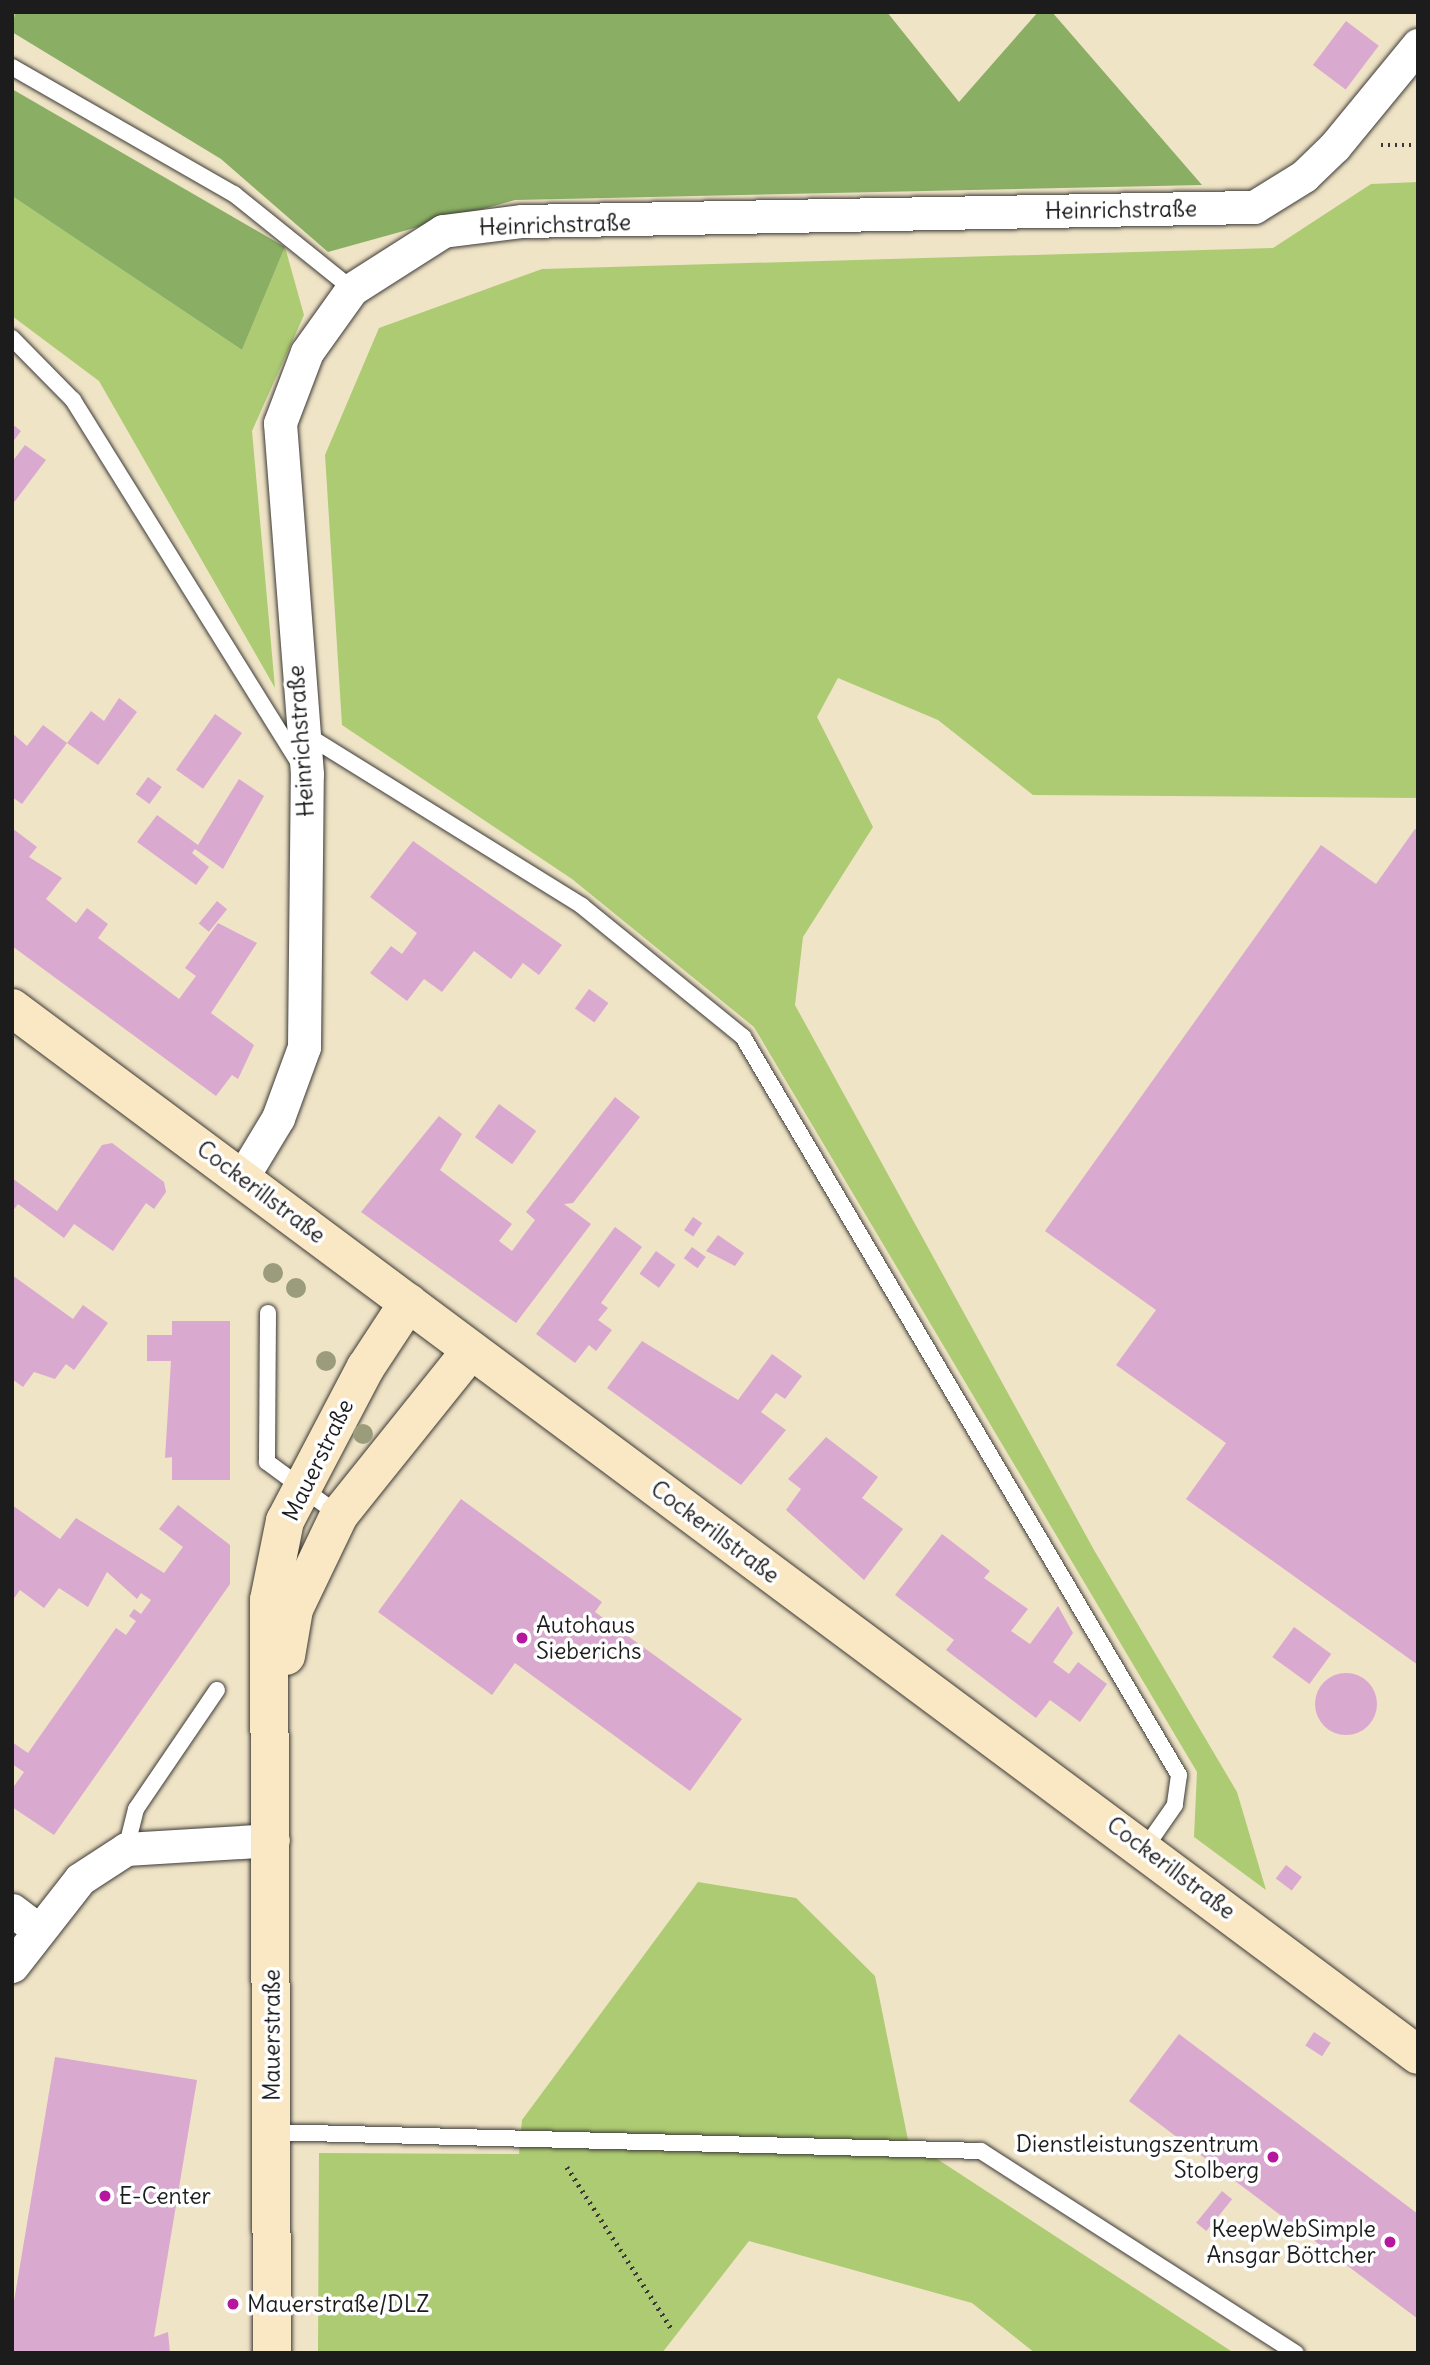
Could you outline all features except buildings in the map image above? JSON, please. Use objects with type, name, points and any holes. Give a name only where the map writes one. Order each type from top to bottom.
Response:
[{"type":"main road","name":"Cockerillstraße","points":[[12,1008],[243,1176],[408,1303],[1145,1848],[1418,2055]]},
{"type":"main road","name":"Mauerstraße","points":[[272,2353],[274,1717],[269,1600],[285,1521],[408,1303]]},
{"type":"main road","name":"Mauerstraße","points":[[274,1717],[295,1609],[339,1516],[471,1350]]},
{"type":"street","name":"Heinrichstraße","points":[[243,1176],[278,1118],[304,1047],[307,774],[280,423],[307,352],[352,289],[443,232],[522,221],[1254,207],[1327,153],[1418,45]]},
{"type":"street","points":[[12,1966],[25,1920],[80,1878],[126,1850],[273,1840]]},
{"type":"lane","points":[[12,67],[234,194],[352,289]]},
{"type":"lane","points":[[12,338],[73,400],[307,774]]},
{"type":"lane","points":[[303,733],[582,906],[743,1037],[1179,1775],[1175,1805],[1145,1848]]},
{"type":"lane","points":[[268,1313],[267,1462],[339,1516]]},
{"type":"lane","points":[[126,1850],[136,1809],[217,1690]]},
{"type":"lane","points":[[271,2132],[981,2151],[1296,2353]]},
{"type":"path","points":[[549,2139],[673,2331]]},
{"type":"green space","points":[[15,12],[887,12],[959,102],[1038,12],[1052,12],[1202,185],[515,200],[328,252],[221,159],[12,32]]},
{"type":"green space","points":[[12,89],[285,247],[242,350],[12,196]]},
{"type":"green space","points":[[1418,182],[1418,798],[1033,795],[938,720],[838,678],[817,717],[873,827],[803,937],[795,1005],[1094,1550],[1237,1792],[1266,1890],[1194,1837],[1197,1772],[754,1027],[572,879],[342,725],[325,455],[379,328],[542,269],[1273,248],[1371,184]]},
{"type":"green space","points":[[12,196],[242,350],[285,247],[304,315],[252,431],[275,688],[99,381],[12,316]]},
{"type":"green space","points":[[698,1882],[796,1898],[875,1976],[908,2140],[1234,2353],[1035,2353],[972,2303],[749,2241],[662,2353],[318,2353],[319,2153],[519,2154],[522,2120]]},
{"type":"place","name":"Autohaus Sieberichs","points":[[522,1638]]},
{"type":"place","name":"Dienstleistungszentrum Stolberg","points":[[1273,2157]]},
{"type":"place","name":"E-Center","points":[[105,2196]]},
{"type":"place","name":"KeepWebSimple Ansgar Böttcher","points":[[1390,2242]]},
{"type":"place","name":"Mauerstraße/DLZ","points":[[233,2304]]}]
